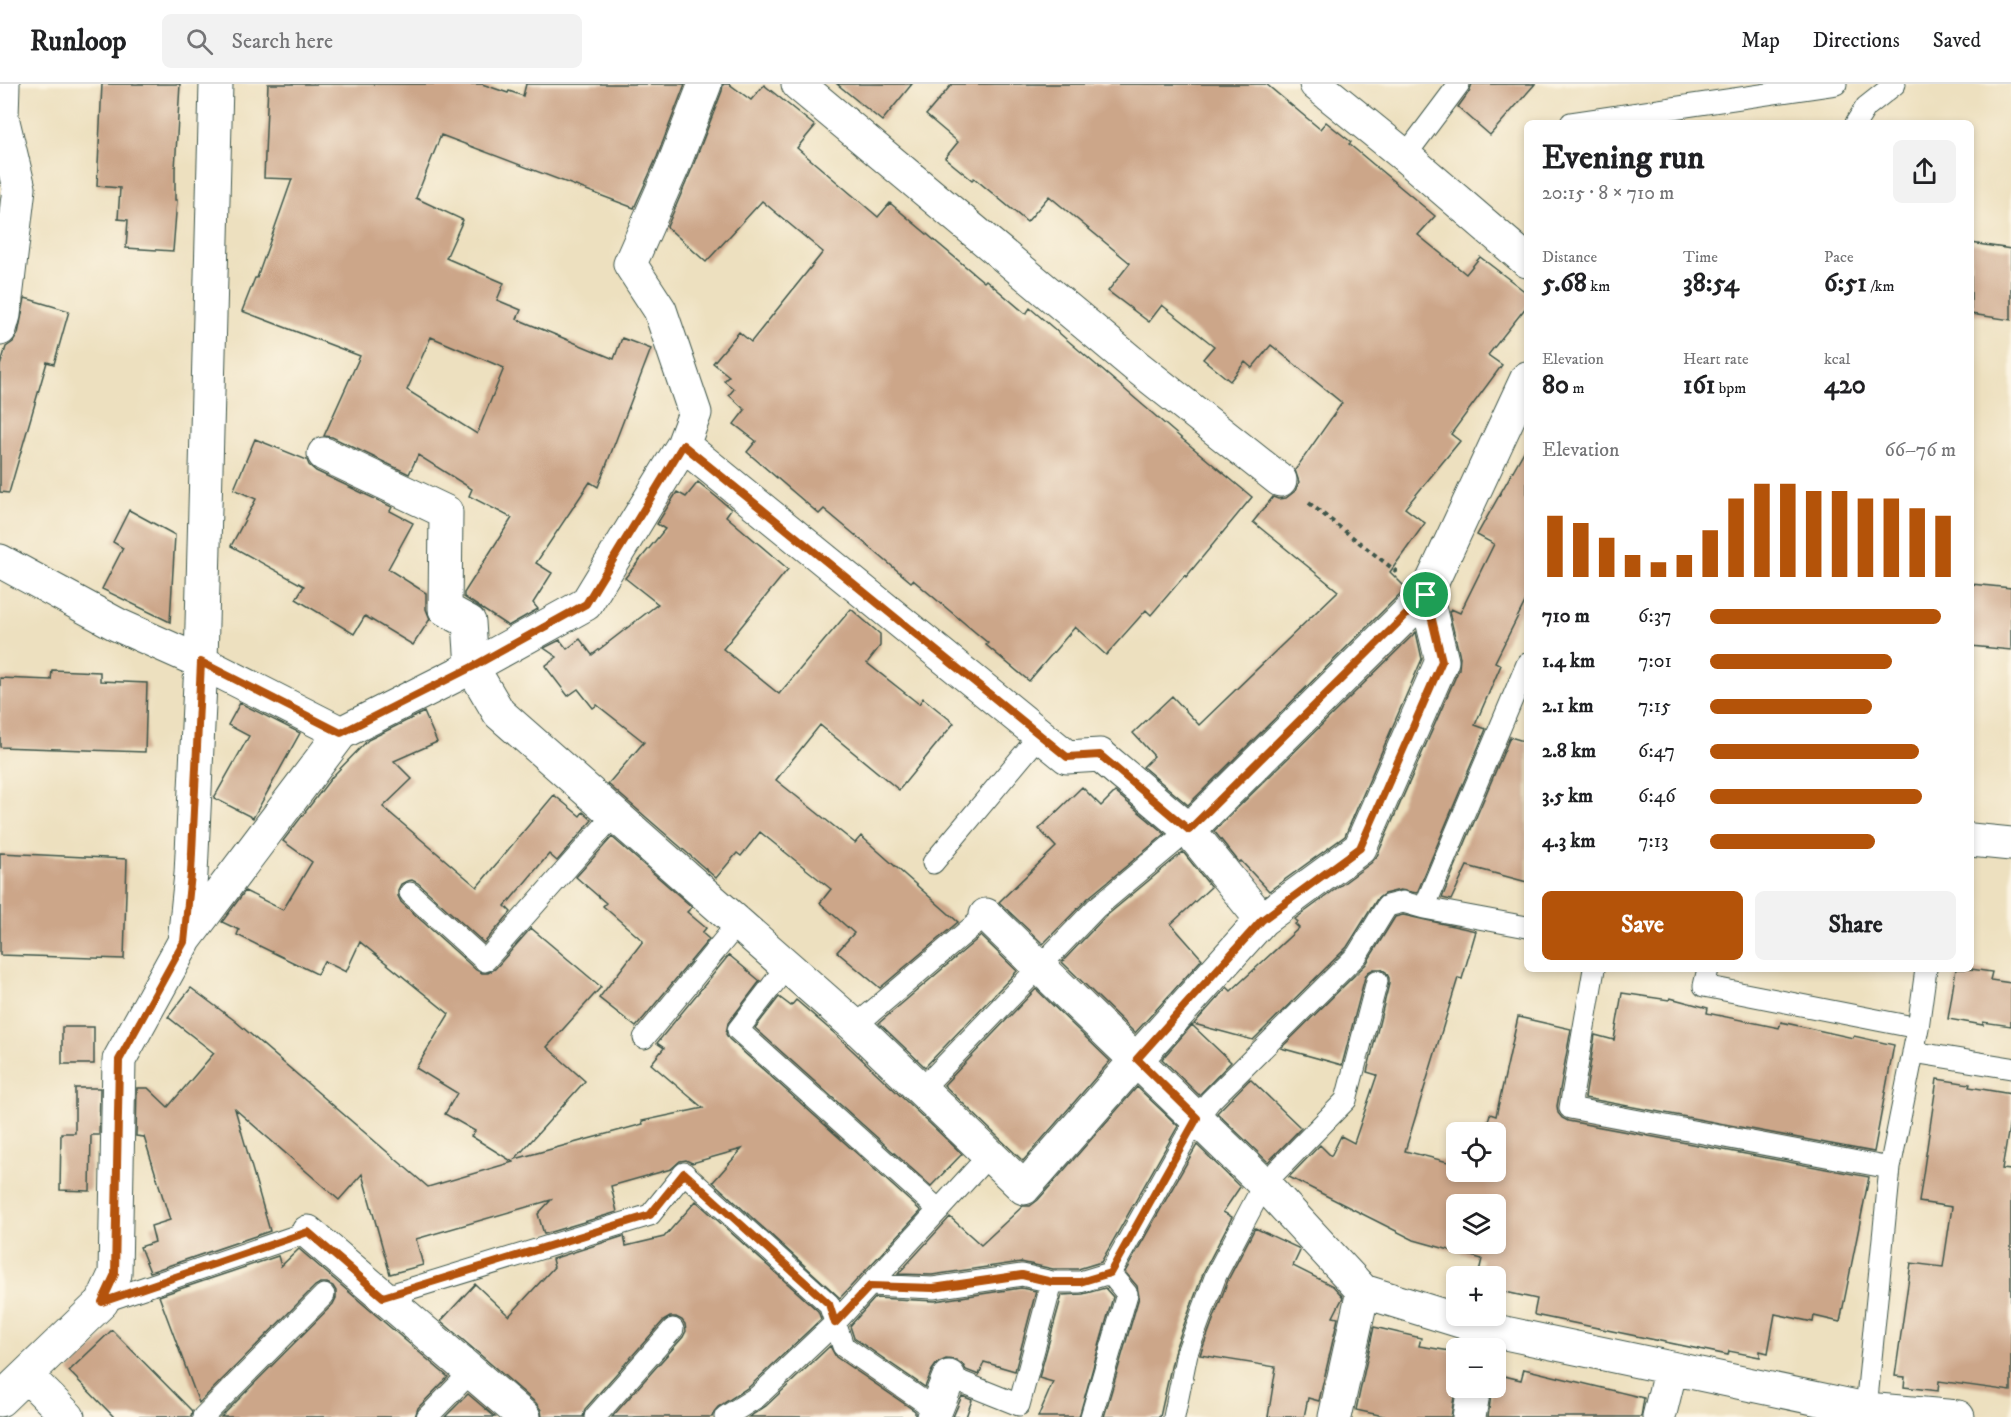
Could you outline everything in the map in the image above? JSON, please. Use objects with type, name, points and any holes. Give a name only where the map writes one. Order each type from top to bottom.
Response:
[{"type":"street","points":[[0,329],[4,315],[19,188],[2,117],[3,84]]},
{"type":"street","points":[[184,942],[191,874],[201,662],[216,84]]},
{"type":"street","points":[[0,1400],[102,1302],[115,1274],[119,1060],[184,942],[341,733],[472,667],[586,604],[683,445],[694,413],[660,310],[630,264],[674,164],[705,84]]},
{"type":"street","points":[[798,84],[1136,366],[1280,480]]},
{"type":"street","points":[[1316,84],[1405,156],[1524,258]]},
{"type":"street","points":[[1189,830],[1426,595],[1524,384]]},
{"type":"street","points":[[683,445],[1067,757],[1100,755],[1189,830],[1262,920]]},
{"type":"street","points":[[324,454],[446,512],[445,609],[469,622],[472,667],[499,713],[855,1026],[1024,1188],[1262,920],[1360,848],[1442,661],[1426,595]]},
{"type":"street","points":[[0,561],[118,625],[201,662],[341,733]]},
{"type":"street","points":[[1974,840],[2011,844]]},
{"type":"street","points":[[986,915],[1264,1184],[1363,1291],[1481,1338]]},
{"type":"street","points":[[308,1232],[524,1417]]},
{"type":"street","points":[[1335,1417],[1363,1291]]},
{"type":"street","points":[[1506,1342],[1671,1368],[1866,1409],[1958,1417]]},
{"type":"street","points":[[1659,1417],[1671,1368]]},
{"type":"street","points":[[26,1375],[68,1417]]},
{"type":"street","points":[[934,1414],[949,1377]]},
{"type":"street","points":[[1469,1417],[1472,1398]]},
{"type":"lane","points":[[1405,156],[1459,84]]},
{"type":"lane","points":[[1591,120],[1836,84]]},
{"type":"lane","points":[[1858,120],[1866,107],[1895,84]]},
{"type":"lane","points":[[1424,908],[1524,671]]},
{"type":"lane","points":[[933,863],[1040,735]]},
{"type":"lane","points":[[410,893],[485,961],[614,814]]},
{"type":"lane","points":[[922,1089],[1096,908],[1189,830]]},
{"type":"lane","points":[[870,1286],[933,1288],[1022,1275],[1052,1282],[1080,1282],[1110,1273],[1197,1118],[1210,1101],[1357,955],[1387,906],[1403,902],[1524,926]]},
{"type":"lane","points":[[855,1026],[986,915]]},
{"type":"lane","points":[[644,1038],[738,923]]},
{"type":"lane","points":[[787,966],[738,1030],[939,1210]]},
{"type":"lane","points":[[1593,972],[1570,1108],[1890,1168]]},
{"type":"lane","points":[[1707,972],[1704,986],[1918,1028]]},
{"type":"lane","points":[[1866,1409],[1890,1168],[1918,1028],[1926,972]]},
{"type":"lane","points":[[1174,1417],[1187,1353],[1216,1275],[1264,1184],[1346,1100],[1377,981]]},
{"type":"lane","points":[[1913,1052],[2011,1068]]},
{"type":"lane","points":[[725,1417],[757,1397],[835,1323],[990,1154]]},
{"type":"lane","points":[[383,1297],[650,1215],[684,1173],[829,1304],[843,1346],[934,1414]]},
{"type":"lane","points":[[102,1302],[308,1232]]},
{"type":"lane","points":[[1091,1417],[1127,1294],[1110,1273]]},
{"type":"lane","points":[[949,1377],[1019,1405],[1052,1282]]},
{"type":"lane","points":[[203,1417],[324,1295]]},
{"type":"lane","points":[[595,1417],[673,1329]]},
{"type":"lane","points":[[427,1417],[471,1372]]},
{"type":"path","points":[[1280,480],[1426,595]]},
{"type":"building","points":[[102,84],[180,84],[175,169],[175,200],[177,200],[173,251],[126,248],[128,220],[118,219],[120,188],[97,186]]},
{"type":"building","points":[[268,84],[482,84],[523,96],[526,84],[685,84],[657,157],[634,208],[441,135],[416,198],[463,220],[446,258],[504,283],[497,300],[521,310],[517,319],[614,359],[622,338],[651,349],[598,487],[590,482],[536,563],[552,573],[533,603],[538,609],[508,626],[464,597],[464,593],[512,518],[469,496],[472,489],[418,455],[409,474],[332,437],[324,436],[360,356],[242,311],[255,278],[257,278],[292,179],[264,178]],"holes":[[[431,337],[504,368],[477,434],[407,390]]]},
{"type":"building","points":[[723,84],[729,84],[751,100],[764,85],[815,126],[797,148],[878,217],[890,203],[1026,314],[1030,308],[1252,497],[1186,577],[1185,575],[1151,615],[1146,610],[1106,655],[1075,627],[1029,681],[913,580],[911,582],[824,509],[819,514],[747,452],[756,441],[734,424],[745,410],[729,395],[734,389],[724,381],[729,376],[713,363],[739,332],[751,342],[823,252],[762,201],[706,262],[667,227],[691,171]]},
{"type":"building","points":[[837,84],[912,84],[882,121]]},
{"type":"building","points":[[952,84],[1266,84],[1320,129],[1326,122],[1435,216],[1418,235],[1466,274],[1480,257],[1524,291],[1524,310],[1488,355],[1502,365],[1451,434],[1460,441],[1405,508],[1425,523],[1390,572],[1406,588],[1188,805],[1143,767],[1154,756],[1133,733],[1172,696],[1199,725],[1338,591],[1253,522],[1273,497],[1286,498],[1295,491],[1299,482],[1295,470],[1342,403],[1271,345],[1252,368],[1245,362],[1230,381],[1203,359],[1214,346],[1162,305],[1149,322],[1108,291],[1130,263],[1049,196],[1027,222],[974,178],[972,180],[945,158],[958,142],[926,115]]},
{"type":"building","points":[[1472,84],[1535,84],[1490,135],[1458,107]]},
{"type":"building","points":[[1974,243],[2011,249],[2011,320],[1974,314]]},
{"type":"building","points":[[25,298],[69,311],[54,364],[47,362],[9,493],[0,492],[0,366],[6,347],[18,334]]},
{"type":"building","points":[[255,439],[307,460],[316,471],[392,507],[390,511],[413,523],[388,569],[426,593],[426,609],[430,619],[413,645],[365,616],[354,634],[296,599],[304,586],[231,546],[256,499],[234,489]]},
{"type":"building","points":[[1524,451],[1524,604],[1495,662],[1501,665],[1475,725],[1486,729],[1417,893],[1400,890],[1384,894],[1377,899],[1347,947],[1253,1040],[1194,1024],[1227,987],[1231,991],[1299,928],[1295,924],[1298,922],[1295,919],[1371,863],[1377,856],[1459,669],[1460,657],[1449,612],[1451,609],[1460,613],[1494,544],[1477,535]]},
{"type":"building","points":[[698,482],[731,509],[726,516],[788,569],[723,649],[779,694],[851,609],[880,634],[880,646],[867,663],[919,704],[923,698],[954,723],[899,790],[820,725],[776,780],[855,843],[861,836],[958,922],[880,988],[837,952],[854,933],[820,903],[831,889],[760,832],[741,856],[737,853],[716,878],[608,784],[644,742],[597,705],[593,708],[578,689],[568,696],[545,666],[557,657],[544,648],[560,640],[567,649],[580,639],[592,655],[658,604],[625,578],[665,529],[657,524],[677,492],[686,497]]},
{"type":"building","points":[[129,510],[175,535],[170,622],[102,589],[123,548],[113,542]]},
{"type":"building","points":[[1974,584],[2011,588],[2011,650],[1974,646]]},
{"type":"building","points":[[1416,632],[1422,659],[1345,836],[1269,891],[1241,861],[1239,862],[1214,831]]},
{"type":"building","points":[[52,670],[100,672],[100,681],[147,683],[145,752],[0,747],[0,678],[51,680]]},
{"type":"building","points":[[240,703],[300,733],[253,818],[214,798],[249,736],[228,725]]},
{"type":"building","points":[[424,712],[437,742],[394,761],[412,779],[383,807],[477,887],[554,795],[580,816],[583,812],[592,820],[557,861],[549,854],[505,906],[511,912],[484,943],[418,883],[412,880],[407,881],[401,884],[398,890],[401,902],[482,973],[495,969],[531,928],[601,987],[547,1047],[585,1081],[515,1159],[643,1124],[642,1121],[703,1108],[651,1064],[664,1048],[657,1043],[729,955],[760,981],[728,1023],[726,1034],[729,1039],[921,1211],[840,1298],[713,1182],[742,1149],[692,1163],[686,1160],[680,1161],[671,1169],[611,1186],[617,1212],[544,1234],[538,1214],[551,1200],[416,1239],[423,1265],[390,1274],[362,1174],[339,1200],[235,1109],[270,1231],[150,1272],[140,1247],[155,1242],[151,1226],[170,1220],[144,1137],[136,1136],[137,1088],[148,1088],[168,1107],[214,1053],[168,1017],[191,988],[234,1020],[428,1187],[513,1162],[471,1136],[475,1131],[445,1114],[457,1093],[416,1068],[449,1014],[360,942],[346,972],[324,961],[317,974],[237,935],[239,930],[222,922],[245,891],[283,910],[312,862],[283,841],[332,777],[368,740]]},
{"type":"building","points":[[1510,737],[1524,741],[1524,881],[1467,866],[1451,900],[1442,898]]},
{"type":"building","points":[[1082,787],[1101,806],[1115,792],[1165,834],[1088,898],[1043,944],[999,902],[1056,847],[1039,829]]},
{"type":"building","points":[[612,837],[692,907],[687,912],[706,928],[702,933],[709,939],[636,1027],[599,998],[643,941],[603,906],[606,903],[576,877]]},
{"type":"building","points":[[1183,852],[1211,887],[1171,924],[1202,959],[1135,1033],[1062,962],[1105,917]]},
{"type":"building","points":[[0,853],[127,859],[124,959],[0,955]]},
{"type":"building","points":[[1403,915],[1476,931],[1462,979],[1458,978],[1405,1151],[1446,1161],[1446,1182],[1506,1182],[1506,1122],[1488,1122],[1490,1114],[1496,1116],[1518,1017],[1571,1029],[1557,1106],[1558,1113],[1568,1121],[1869,1177],[1840,1322],[1814,1316],[1813,1322],[1775,1314],[1768,1353],[1760,1351],[1760,1357],[1729,1351],[1728,1355],[1535,1315],[1537,1299],[1506,1292],[1506,1266],[1480,1266],[1482,1259],[1464,1254],[1506,1254],[1506,1194],[1446,1194],[1446,1249],[1414,1240],[1289,1177],[1320,1145],[1331,1156],[1341,1136],[1354,1143],[1377,1075],[1367,1072],[1389,984],[1386,972],[1374,969],[1365,977],[1342,1065],[1281,1048],[1366,964],[1395,917]]},
{"type":"building","points":[[981,936],[1017,971],[925,1067],[879,1023]]},
{"type":"building","points":[[1974,969],[1992,972],[1990,980],[2011,983],[2011,1026],[1983,1022],[1983,1025],[1948,1019],[1956,972],[1974,972]]},
{"type":"building","points":[[1036,989],[1110,1061],[1023,1161],[944,1085]]},
{"type":"building","points":[[1622,993],[1669,1000],[1670,998],[1708,1008],[1707,1013],[1779,1028],[1781,1022],[1894,1045],[1874,1152],[1585,1098],[1595,1035],[1614,1040]]},
{"type":"building","points":[[779,997],[791,1006],[796,1000],[962,1154],[931,1186],[755,1028]]},
{"type":"building","points":[[1192,1025],[1231,1062],[1199,1095],[1162,1059]]},
{"type":"building","points":[[62,1027],[94,1027],[94,1064],[62,1064]]},
{"type":"building","points":[[1250,1079],[1301,1128],[1268,1162],[1217,1113]]},
{"type":"building","points":[[1937,1079],[2011,1094],[2011,1115],[2002,1169],[2011,1170],[2011,1391],[1939,1381],[1938,1391],[1904,1387],[1905,1377],[1895,1376],[1911,1263],[1943,1267],[1952,1207],[1919,1202]]},
{"type":"building","points":[[1137,1087],[1178,1126],[1101,1262],[1078,1269],[1053,1269],[1021,1262],[932,1275],[898,1274],[950,1217],[981,1245],[1023,1206],[1030,1206],[1038,1200]]},
{"type":"building","points":[[75,1088],[100,1088],[99,1135],[91,1135],[90,1191],[60,1190],[61,1133],[75,1133]]},
{"type":"building","points":[[1197,1145],[1240,1187],[1223,1212],[1232,1217],[1204,1271],[1175,1349],[1160,1417],[1104,1417],[1139,1297],[1137,1286],[1125,1272]]},
{"type":"building","points":[[696,1201],[818,1311],[821,1319],[749,1387],[718,1407],[712,1417],[612,1417],[683,1337],[686,1331],[685,1324],[676,1317],[663,1321],[585,1409],[583,1417],[542,1417],[541,1410],[536,1403],[441,1321],[475,1284],[509,1316],[554,1267],[552,1259],[624,1236],[626,1246],[664,1237]]},
{"type":"building","points":[[1255,1228],[1298,1248],[1300,1251],[1293,1266],[1333,1286],[1343,1297],[1333,1317],[1338,1318],[1319,1401],[1308,1398],[1304,1417],[1268,1417],[1276,1367],[1200,1355],[1228,1280]]},
{"type":"building","points":[[299,1249],[448,1377],[418,1408],[415,1417],[221,1417],[333,1304],[336,1291],[327,1283],[315,1286],[199,1403],[159,1296],[278,1256],[281,1266]]},
{"type":"building","points":[[1021,1288],[1036,1291],[1015,1371],[984,1362],[979,1375],[966,1370],[956,1360],[946,1359],[937,1363],[925,1387],[854,1338],[850,1326],[875,1298],[935,1301]]},
{"type":"building","points":[[1105,1288],[1113,1297],[1079,1417],[1038,1417],[1053,1382],[1039,1378],[1062,1295],[1083,1294]]},
{"type":"building","points":[[1374,1327],[1421,1338],[1419,1346],[1446,1350],[1446,1398],[1454,1398],[1451,1417],[1388,1417],[1356,1410]]},
{"type":"building","points":[[112,1330],[192,1411],[191,1417],[114,1417],[69,1371]]},
{"type":"building","points":[[830,1346],[836,1357],[915,1411],[915,1417],[749,1417],[766,1406]]},
{"type":"building","points":[[1524,1369],[1644,1398],[1641,1417],[1488,1417],[1491,1398],[1506,1398],[1506,1376],[1521,1380]]},
{"type":"building","points":[[468,1394],[495,1417],[445,1417]]},
{"type":"building","points":[[962,1396],[972,1400],[966,1417],[953,1417]]},
{"type":"route","points":[[683,445],[1067,757],[1100,755],[1189,830],[1426,595],[1442,661],[1360,848],[1262,920],[1137,1059],[1197,1118],[1110,1273],[1080,1282],[1052,1282],[1022,1275],[933,1288],[870,1286],[835,1323],[829,1304],[684,1173],[650,1215],[383,1297],[308,1232],[102,1302],[115,1274],[119,1060],[184,942],[191,874],[201,662],[341,733],[472,667],[586,604],[683,445]]}]
